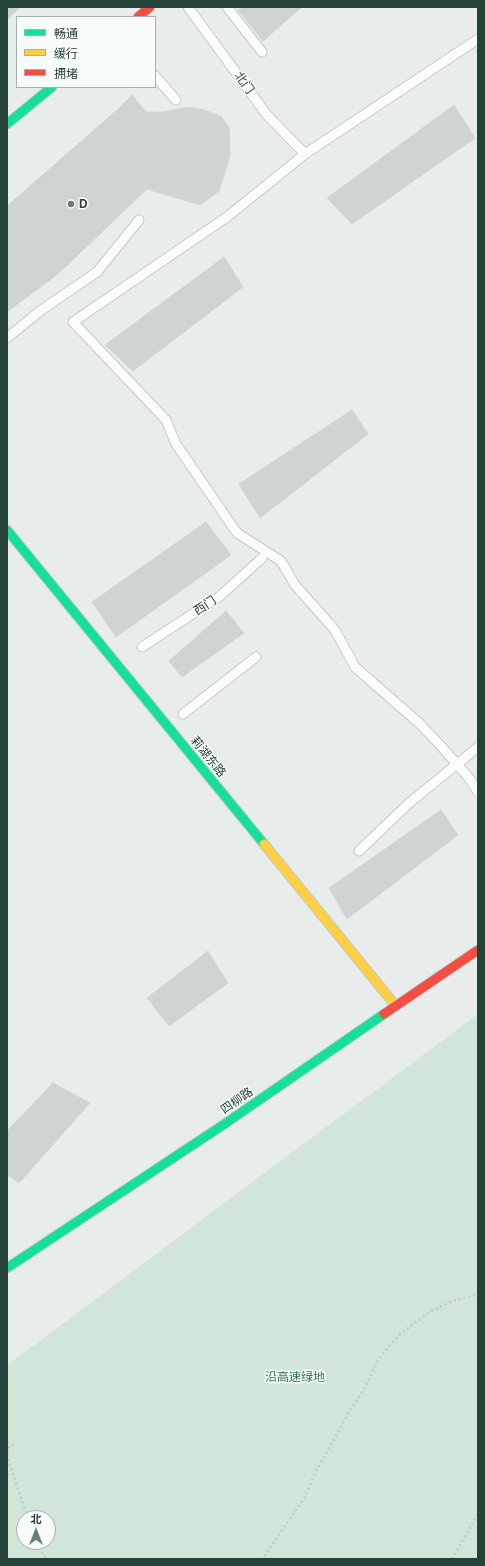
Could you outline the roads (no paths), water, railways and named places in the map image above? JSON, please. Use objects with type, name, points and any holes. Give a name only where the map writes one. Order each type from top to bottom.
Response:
[{"type":"street","points":[[139,16],[150,7]]},
{"type":"street","points":[[7,124],[51,88]]},
{"type":"street","name":"莉湖东路","points":[[7,530],[391,1000]]},
{"type":"street","name":"四柳路","points":[[7,1268],[226,1123],[478,950]]},
{"type":"lane","name":"北门","points":[[188,7],[266,114],[305,154]]},
{"type":"lane","points":[[227,7],[262,52]]},
{"type":"lane","points":[[478,39],[305,154],[227,217],[73,322],[166,420],[176,444],[237,533],[281,561],[294,585],[335,630],[355,667],[420,724],[440,744],[469,778],[478,792]]},
{"type":"lane","points":[[156,77],[176,100]]},
{"type":"lane","points":[[7,338],[40,311],[97,272],[139,220]]},
{"type":"lane","name":"西门","points":[[142,647],[220,596],[262,558]]},
{"type":"lane","points":[[183,714],[256,657]]},
{"type":"lane","points":[[359,851],[408,804],[478,747]]},
{"type":"place","name":"D","points":[[71,204]]},
{"type":"park label","name":"沿高速绿地","points":[[295,1377]]}]
